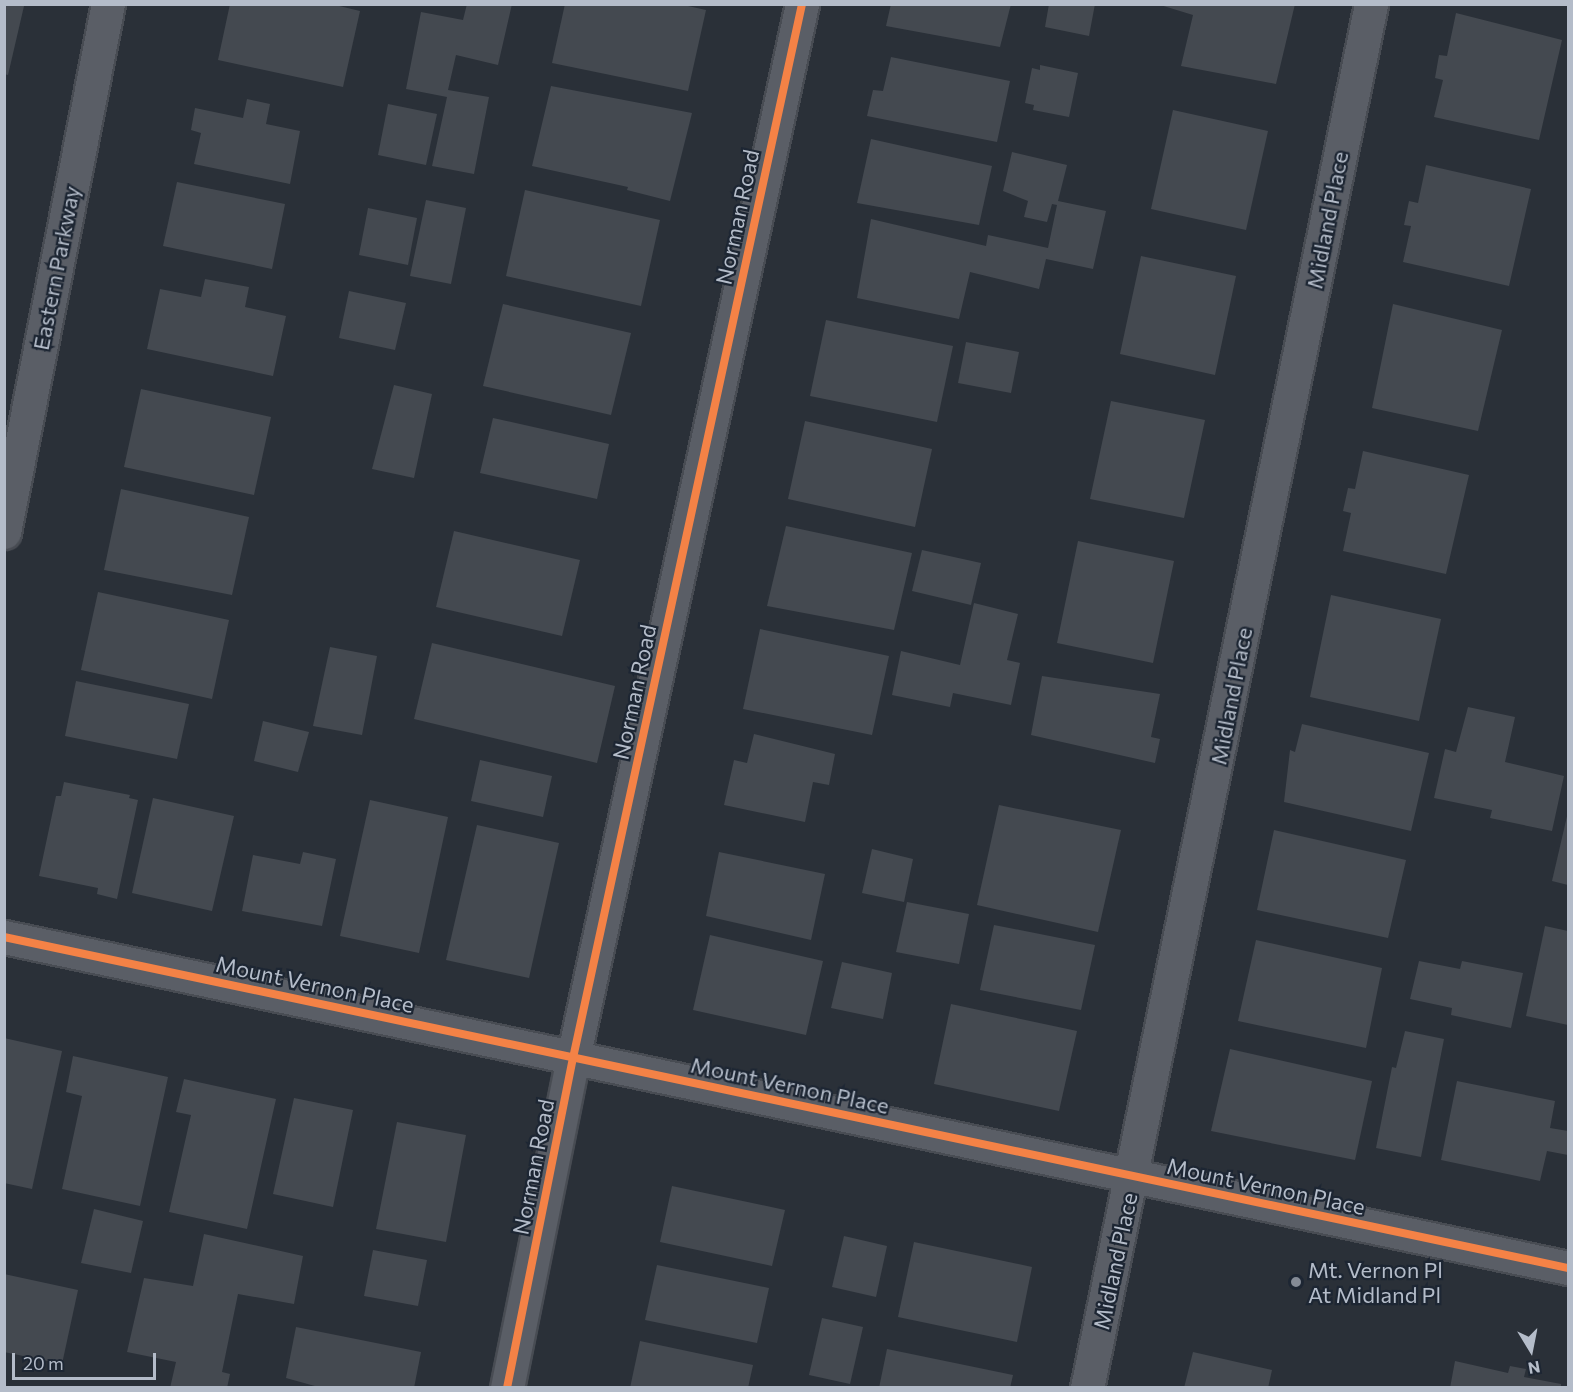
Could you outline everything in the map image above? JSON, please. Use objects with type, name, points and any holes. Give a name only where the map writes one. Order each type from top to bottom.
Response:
[{"type":"street","name":"Eastern Parkway","points":[[4,532],[108,4]]},
{"type":"street","name":"Norman Road","points":[[507,1388],[573,1058],[802,4]]},
{"type":"street","name":"Midland Place","points":[[1087,1388],[1133,1176],[1371,4]]},
{"type":"street","name":"Mount Vernon Place","points":[[4,937],[1569,1268]]},
{"type":"building","points":[[4,4],[24,6],[8,75],[4,74]]},
{"type":"building","points":[[230,4],[331,4],[360,11],[343,87],[218,60]]},
{"type":"building","points":[[467,4],[512,4],[498,65],[456,55],[448,90],[489,97],[474,174],[432,166],[447,97],[406,89],[421,12],[463,20]]},
{"type":"building","points":[[565,4],[679,4],[706,10],[688,91],[552,63]]},
{"type":"building","points":[[891,4],[1011,4],[1000,47],[886,26]]},
{"type":"building","points":[[1049,4],[1095,4],[1089,36],[1045,27]]},
{"type":"building","points":[[1157,4],[1295,4],[1276,84],[1181,66],[1193,15]]},
{"type":"building","points":[[1456,13],[1562,40],[1539,140],[1434,117],[1443,80],[1435,78],[1439,55],[1447,56]]},
{"type":"building","points":[[891,57],[1010,81],[997,142],[867,116],[873,90],[883,91]]},
{"type":"building","points":[[1040,65],[1078,73],[1069,117],[1033,110],[1034,105],[1025,103],[1032,68],[1040,70]]},
{"type":"building","points":[[551,86],[692,113],[670,201],[627,190],[628,187],[532,166]]},
{"type":"building","points":[[247,99],[270,104],[266,124],[300,131],[290,184],[194,164],[201,133],[191,130],[195,108],[243,118]]},
{"type":"building","points":[[388,104],[437,114],[426,165],[378,155]]},
{"type":"building","points":[[1173,110],[1268,131],[1246,230],[1151,209]]},
{"type":"building","points":[[871,139],[992,166],[979,225],[857,203]]},
{"type":"building","points":[[1012,152],[1067,165],[1058,201],[1106,211],[1093,269],[1046,259],[1039,289],[970,272],[959,319],[857,298],[871,219],[986,246],[988,235],[1048,248],[1057,205],[1052,204],[1047,222],[1024,217],[1028,201],[1003,191]]},
{"type":"building","points":[[1426,165],[1531,189],[1509,286],[1403,262],[1411,226],[1404,225],[1409,201],[1418,203]]},
{"type":"building","points":[[177,182],[285,204],[272,269],[163,246]]},
{"type":"building","points":[[525,190],[660,220],[641,306],[506,276]]},
{"type":"building","points":[[426,200],[466,208],[451,284],[410,276]]},
{"type":"building","points":[[368,208],[417,218],[408,265],[359,255]]},
{"type":"building","points":[[1141,256],[1236,276],[1215,375],[1120,354]]},
{"type":"building","points":[[205,279],[249,287],[245,307],[286,316],[273,376],[147,349],[160,289],[201,297]]},
{"type":"building","points":[[349,291],[406,303],[395,350],[339,338]]},
{"type":"building","points":[[503,304],[631,333],[611,415],[483,386]]},
{"type":"building","points":[[1393,304],[1502,330],[1478,431],[1372,408]]},
{"type":"building","points":[[826,320],[953,346],[937,422],[810,396]]},
{"type":"building","points":[[966,342],[1019,352],[1011,393],[958,383]]},
{"type":"building","points":[[394,385],[432,394],[414,478],[372,469]]},
{"type":"building","points":[[141,389],[271,417],[254,495],[124,467]]},
{"type":"building","points":[[1111,401],[1205,420],[1184,518],[1090,499]]},
{"type":"building","points":[[493,418],[609,444],[597,499],[480,473]]},
{"type":"building","points":[[805,421],[932,449],[915,527],[788,499]]},
{"type":"building","points":[[1363,451],[1469,475],[1446,574],[1343,551],[1351,513],[1343,511],[1348,488],[1355,489]]},
{"type":"building","points":[[121,489],[249,517],[232,595],[104,570]]},
{"type":"building","points":[[786,526],[912,553],[894,630],[767,606]]},
{"type":"building","points":[[454,531],[580,560],[562,636],[436,607]]},
{"type":"building","points":[[1078,541],[1174,561],[1153,663],[1057,643]]},
{"type":"building","points":[[922,550],[981,563],[971,605],[912,591]]},
{"type":"building","points":[[98,592],[229,620],[212,699],[81,670]]},
{"type":"building","points":[[1331,595],[1441,619],[1419,721],[1310,697]]},
{"type":"building","points":[[974,603],[1018,614],[1007,660],[1020,663],[1011,705],[953,693],[950,707],[892,695],[901,651],[960,665]]},
{"type":"building","points":[[760,629],[889,656],[872,735],[743,709]]},
{"type":"building","points":[[432,643],[615,686],[597,763],[414,719]]},
{"type":"building","points":[[330,647],[377,656],[362,735],[313,726]]},
{"type":"building","points":[[1042,676],[1160,694],[1151,737],[1160,739],[1155,763],[1031,735]]},
{"type":"building","points":[[76,681],[189,704],[177,759],[65,736]]},
{"type":"building","points":[[1468,707],[1515,717],[1505,762],[1564,776],[1552,831],[1490,818],[1492,810],[1434,798],[1445,749],[1456,752]]},
{"type":"building","points":[[263,721],[309,732],[298,772],[254,761]]},
{"type":"building","points":[[1302,724],[1429,753],[1411,831],[1284,802],[1290,750],[1295,752]]},
{"type":"building","points":[[754,734],[835,754],[829,785],[813,782],[805,822],[724,805],[734,760],[747,763]]},
{"type":"building","points":[[480,760],[552,776],[543,817],[471,801]]},
{"type":"building","points":[[64,782],[130,795],[129,798],[138,800],[117,899],[97,894],[98,888],[39,876],[56,796],[61,796]]},
{"type":"building","points":[[153,798],[234,816],[212,911],[132,893]]},
{"type":"building","points":[[370,800],[448,817],[419,953],[340,936]]},
{"type":"building","points":[[999,805],[1121,830],[1098,932],[977,905]]},
{"type":"building","points":[[1568,812],[1568,885],[1552,881]]},
{"type":"building","points":[[477,825],[559,843],[529,978],[446,960]]},
{"type":"building","points":[[1274,830],[1406,860],[1388,938],[1257,910]]},
{"type":"building","points":[[872,849],[913,859],[904,902],[862,893]]},
{"type":"building","points":[[303,852],[336,859],[322,926],[242,911],[253,855],[300,864]]},
{"type":"building","points":[[719,852],[825,874],[811,940],[706,916]]},
{"type":"building","points":[[907,902],[969,914],[959,964],[896,952]]},
{"type":"building","points":[[994,925],[1095,945],[1081,1010],[980,990]]},
{"type":"building","points":[[1545,926],[1568,931],[1568,1025],[1526,1016]]},
{"type":"building","points":[[710,935],[823,961],[806,1035],[693,1010]]},
{"type":"building","points":[[1256,940],[1382,968],[1366,1048],[1238,1021]]},
{"type":"building","points":[[1419,961],[1460,969],[1462,961],[1523,973],[1511,1028],[1451,1015],[1452,1008],[1410,999]]},
{"type":"building","points":[[842,962],[892,973],[883,1019],[831,1008]]},
{"type":"building","points":[[951,1004],[1077,1031],[1059,1111],[934,1084]]},
{"type":"building","points":[[1405,1031],[1444,1039],[1421,1157],[1376,1148],[1392,1067],[1396,1068]]},
{"type":"building","points":[[4,1038],[62,1051],[32,1189],[4,1183]]},
{"type":"building","points":[[1230,1049],[1372,1081],[1355,1160],[1211,1131]]},
{"type":"building","points":[[73,1056],[168,1077],[140,1206],[62,1189],[82,1096],[66,1092]]},
{"type":"building","points":[[184,1079],[276,1099],[247,1229],[169,1212],[191,1115],[176,1112]]},
{"type":"building","points":[[1457,1081],[1555,1101],[1550,1128],[1568,1131],[1568,1155],[1547,1151],[1540,1181],[1441,1160]]},
{"type":"building","points":[[294,1098],[353,1110],[333,1207],[273,1194]]},
{"type":"building","points":[[397,1122],[466,1135],[446,1242],[376,1229]]},
{"type":"building","points":[[672,1186],[785,1210],[772,1266],[660,1242]]},
{"type":"building","points":[[94,1209],[143,1221],[131,1273],[81,1263]]},
{"type":"building","points":[[204,1234],[303,1256],[294,1304],[238,1294],[222,1372],[230,1374],[227,1388],[170,1388],[176,1362],[127,1352],[144,1278],[193,1286]]},
{"type":"building","points":[[844,1236],[887,1246],[876,1297],[832,1287]]},
{"type":"building","points":[[914,1242],[1032,1267],[1017,1342],[898,1317]]},
{"type":"building","points":[[373,1250],[427,1260],[418,1306],[364,1296]]},
{"type":"building","points":[[657,1265],[769,1288],[757,1343],[645,1320]]},
{"type":"building","points":[[4,1274],[78,1290],[62,1364],[4,1352]]},
{"type":"building","points":[[822,1318],[863,1327],[850,1384],[809,1375]]},
{"type":"building","points":[[296,1327],[421,1352],[414,1388],[322,1388],[286,1378]]},
{"type":"building","points":[[640,1341],[753,1365],[748,1388],[630,1388]]},
{"type":"building","points":[[887,1349],[1013,1375],[1010,1388],[879,1388]]},
{"type":"building","points":[[1193,1352],[1272,1370],[1268,1388],[1184,1388]]},
{"type":"building","points":[[1455,1361],[1508,1373],[1510,1366],[1526,1369],[1524,1377],[1561,1384],[1561,1388],[1450,1388]]},
{"type":"cycle path","points":[[507,1388],[573,1058],[802,4]]},
{"type":"cycle path","points":[[4,937],[1568,1268]]},
{"type":"place","name":"Mt. Vernon Pl At Midland Pl","points":[[1296,1282]]}]
